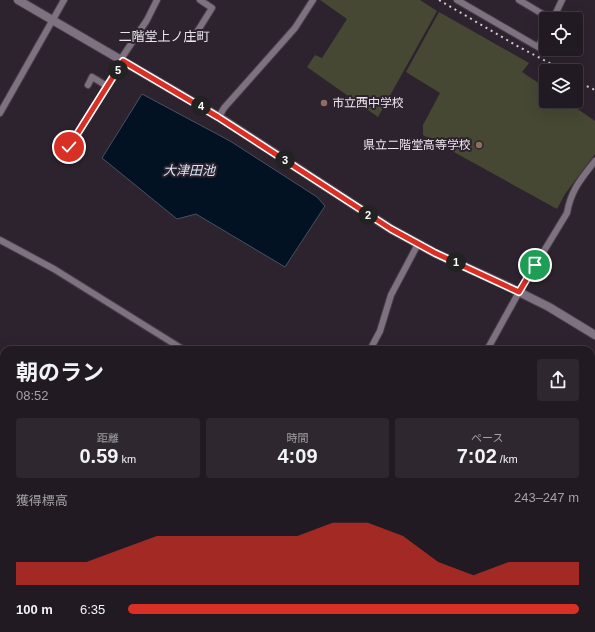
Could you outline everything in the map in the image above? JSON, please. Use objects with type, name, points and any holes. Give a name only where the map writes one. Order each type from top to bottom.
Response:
[{"type":"street","points":[[18,0],[218,117],[366,214],[418,244],[549,307],[595,335]]},
{"type":"street","points":[[0,113],[64,0]]},
{"type":"street","points":[[69,147],[107,86],[157,0]]},
{"type":"street","points":[[197,32],[212,8],[200,0]]},
{"type":"street","points":[[218,117],[224,108],[294,28],[313,0]]},
{"type":"street","points":[[457,0],[538,47],[539,45]]},
{"type":"street","points":[[519,0],[540,12]]},
{"type":"street","points":[[556,12],[562,0]]},
{"type":"street","points":[[88,85],[92,77],[107,86]]},
{"type":"street","points":[[489,346],[519,292],[567,214],[574,189],[595,161]]},
{"type":"street","points":[[0,240],[54,269],[178,346]]},
{"type":"street","points":[[372,346],[380,331],[391,295],[418,244]]},
{"type":"green space","points":[[320,0],[420,0],[437,11],[378,117],[307,67],[315,55],[322,58],[347,19]]},
{"type":"green space","points":[[439,12],[529,63],[522,72],[539,83],[539,108],[576,108],[595,121],[595,154],[565,194],[557,209],[423,135],[423,125],[440,93],[406,72]]},
{"type":"water","name":"大津田池","points":[[142,94],[230,141],[317,197],[325,206],[285,267],[196,214],[177,219],[102,158]]},
{"type":"railway","points":[[439,0],[519,47],[552,64]]},
{"type":"railway","points":[[583,84],[595,90]]},
{"type":"place","name":"市立西中学校","points":[[324,103]]},
{"type":"place","name":"県立二階堂高等学校","points":[[479,145]]},
{"type":"district","name":"二階堂上ノ庄町","points":[[164,36]]},
{"type":"route","points":[[69,147],[123,61],[177,91],[366,214],[435,253],[519,292],[535,265]]}]
